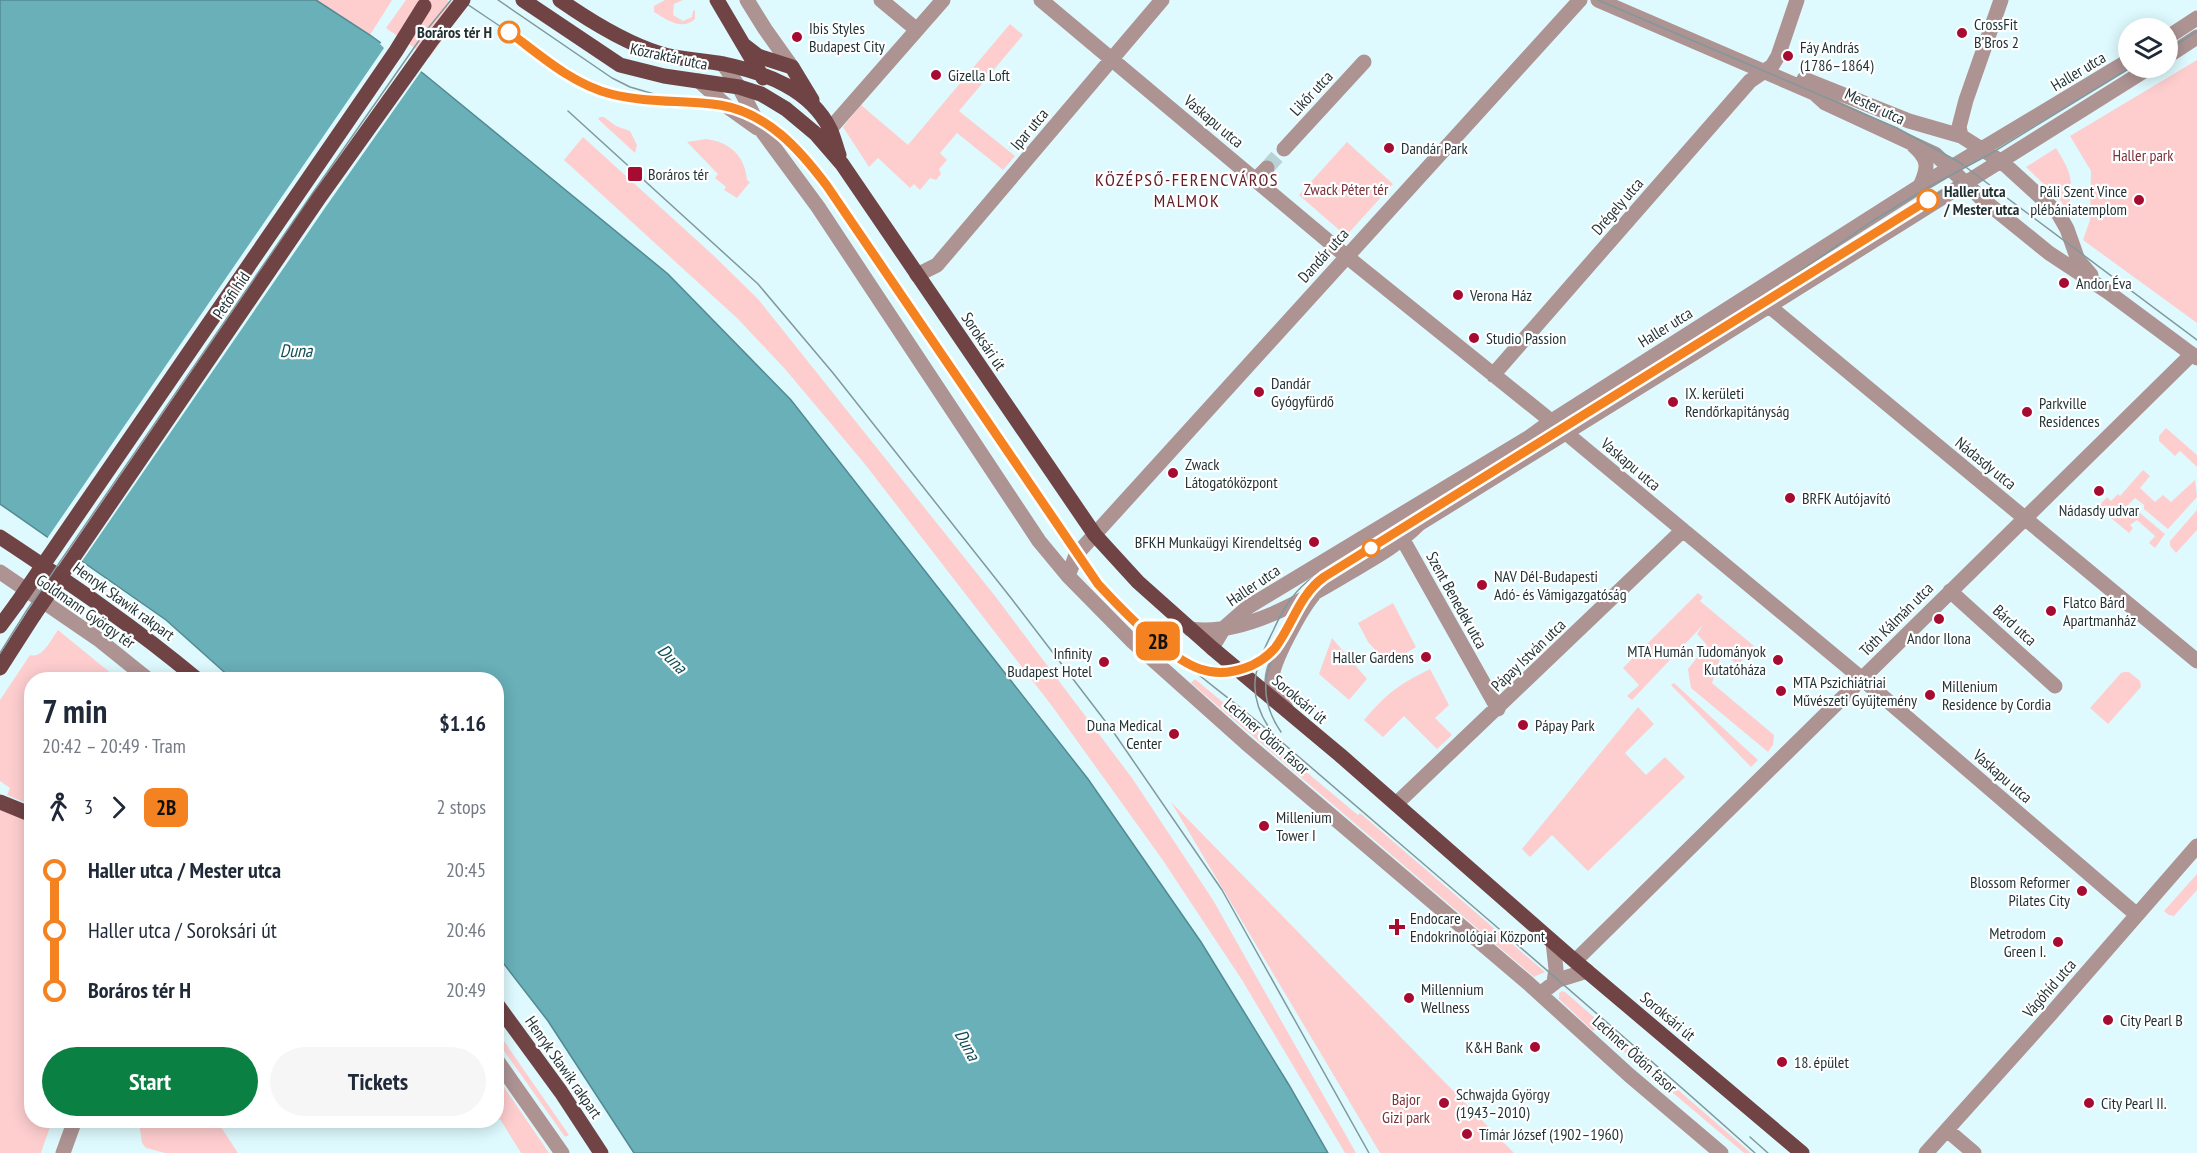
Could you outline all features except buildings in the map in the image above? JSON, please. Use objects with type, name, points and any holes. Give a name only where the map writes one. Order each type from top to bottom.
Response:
[{"type":"main road","name":"Petőfi híd","points":[[0,626],[396,51],[427,0]]},
{"type":"main road","name":"Petőfi híd","points":[[0,668],[319,198],[463,0]]},
{"type":"main road","name":"Közraktár utca","points":[[523,0],[620,65],[634,70],[739,87],[761,94],[786,109]]},
{"type":"main road","points":[[717,0],[759,73],[786,109]]},
{"type":"main road","name":"Közraktár utca","points":[[563,1],[619,36],[661,54],[723,64],[759,73],[782,82],[801,95],[817,111]]},
{"type":"main road","points":[[551,20],[563,1]]},
{"type":"main road","points":[[741,42],[758,56],[792,68],[809,92],[817,111]]},
{"type":"main road","name":"Soroksári út","points":[[786,109],[816,134],[842,164],[1095,535],[1138,582],[1553,942],[1802,1153]]},
{"type":"main road","name":"Soroksári út","points":[[817,111],[830,129],[842,164]]},
{"type":"main road","name":"Henryk Sławik rakpart","points":[[0,537],[139,632],[188,672]]},
{"type":"main road","points":[[0,802],[24,812]]},
{"type":"main road","name":"Henryk Sławik rakpart","points":[[504,1014],[561,1092],[601,1153]]},
{"type":"street","points":[[747,0],[792,68]]},
{"type":"street","points":[[881,0],[916,30]]},
{"type":"street","points":[[830,129],[942,0]]},
{"type":"street","name":"Vaskapu utca","points":[[1041,0],[1346,256],[1566,433],[1862,678],[2137,915]]},
{"type":"street","name":"Ipar utca","points":[[917,275],[937,265],[1162,0]]},
{"type":"street","name":"Dandár utca","points":[[1068,576],[1076,555],[1580,0]]},
{"type":"street","name":"Mester utca","points":[[1598,0],[1768,69],[1909,121],[1961,136],[2002,162],[2058,213],[2067,229],[2078,260],[2108,292]]},
{"type":"street","name":"Mester utca","points":[[1621,0],[1768,69],[1814,93],[1825,103],[1935,154],[1981,198],[2049,253],[2108,292],[2194,356]]},
{"type":"street","points":[[1768,69],[1778,56],[1797,0]]},
{"type":"street","points":[[2001,0],[1966,100],[1959,127],[1961,136],[2006,134]]},
{"type":"street","points":[[2178,30],[2197,18]]},
{"type":"street","points":[[2178,50],[2197,38]]},
{"type":"street","name":"Likőr utca","points":[[1284,149],[1364,62]]},
{"type":"street","name":"Lechner Ödön fasor","points":[[723,64],[739,87],[762,131],[818,207],[1039,541],[1068,576],[1133,642],[1241,738],[1540,994],[1629,1075],[1721,1153]]},
{"type":"street","name":"Haller utca","points":[[1212,648],[1224,628],[1248,607],[1528,438],[1754,293],[1812,253],[2118,67]]},
{"type":"street","name":"Drégely utca","points":[[1493,375],[1750,81],[1768,69]]},
{"type":"street","name":"Haller utca","points":[[1190,629],[1224,628],[1262,618],[1316,592],[1403,540],[1419,524],[2134,78]]},
{"type":"street","name":"Lechner Ödön fasor","points":[[699,81],[729,108],[762,131]]},
{"type":"street","points":[[1911,142],[1925,159],[1927,166],[1920,186]]},
{"type":"street","points":[[1256,180],[1267,168]]},
{"type":"street","points":[[2049,253],[2057,250],[2063,244],[2067,229]]},
{"type":"street","name":"Nádasdy utca","points":[[1754,293],[2197,661]]},
{"type":"street","name":"Tóth Kálmán utca","points":[[1581,966],[1862,678],[2194,356]]},
{"type":"street","name":"Pápay István utca","points":[[1396,804],[1683,530]]},
{"type":"street","name":"Szent Benedek utca","points":[[1403,540],[1498,709]]},
{"type":"street","name":"Goldmann György tér","points":[[0,572],[98,639],[139,672]]},
{"type":"street","name":"Bárd utca","points":[[1950,591],[2055,686]]},
{"type":"street","name":"Haller utca","points":[[1291,716],[1273,687],[1273,672],[1303,608],[1316,592]]},
{"type":"street","name":"Vágóhíd utca","points":[[1926,1153],[2197,846]]},
{"type":"street","points":[[1553,942],[1556,969],[1554,982]]},
{"type":"street","points":[[1540,994],[1554,982],[1581,966]]},
{"type":"street","points":[[504,1070],[562,1153]]},
{"type":"street","points":[[63,1153],[72,1128]]},
{"type":"street","points":[[1947,1130],[1974,1153]]},
{"type":"green space","points":[[316,0],[392,0],[370,35]]},
{"type":"green space","points":[[406,0],[447,0],[463,11],[429,58],[386,28]]},
{"type":"green space","points":[[665,0],[683,0],[674,4],[673,15],[683,21],[692,17],[695,10],[695,19],[680,24],[669,21],[654,12],[654,6]]},
{"type":"green space","points":[[1010,24],[1023,35],[959,111],[1015,156],[1003,170],[957,133],[940,153],[947,160],[939,169],[941,174],[936,180],[930,178],[920,190],[914,184],[910,188],[878,158],[869,167],[843,127],[861,105],[908,145]]},
{"type":"green space","name":"Haller park","points":[[2197,60],[2197,323],[2083,240],[2090,220],[2091,171],[2070,136],[2167,78],[2178,78],[2178,71]]},
{"type":"green space","points":[[600,117],[630,131],[637,145],[635,153],[598,119]]},
{"type":"green space","points":[[583,137],[758,299],[995,596],[1132,778],[1213,900],[1356,1153],[1345,1153],[1242,980],[1162,859],[1052,706],[864,463],[785,369],[738,319],[564,160]]},
{"type":"green space","points":[[706,139],[729,147],[743,164],[747,180],[750,182],[737,198],[724,190],[726,187],[715,178],[718,174],[687,142]]},
{"type":"green space","name":"Zwack Péter tér","points":[[1347,142],[1393,184],[1346,236],[1299,195]]},
{"type":"green space","points":[[2056,148],[2071,180],[2068,214],[2061,201],[2026,167]]},
{"type":"green space","points":[[2166,428],[2197,455],[2197,467],[2180,451],[2175,456],[2159,441],[2159,436]]},
{"type":"green space","points":[[2143,470],[2150,476],[2140,488],[2155,502],[2163,495],[2171,502],[2195,480],[2197,497],[2168,529],[2144,509],[2144,505],[2135,498],[2127,506],[2127,509],[2134,515],[2140,513],[2165,534],[2155,548],[2149,543],[2155,536],[2137,520],[2130,525],[2133,528],[2129,533],[2098,507],[2107,497],[2111,501],[2118,494],[2120,496]]},
{"type":"green space","points":[[2197,510],[2197,530],[2176,553],[2170,546],[2170,541]]},
{"type":"green space","points":[[1698,593],[1703,597],[1700,601],[1754,646],[1738,665],[1722,652],[1712,683],[1774,735],[1773,745],[1768,752],[1691,688],[1688,669],[1707,645],[1697,634],[1703,625],[1632,700],[1627,696],[1639,685],[1623,668]]},
{"type":"green space","points":[[1393,603],[1416,647],[1388,664],[1368,642],[1358,623]]},
{"type":"green space","points":[[58,630],[109,672],[24,672],[24,802],[7,795],[10,788],[0,781],[0,700],[30,655],[39,654]]},
{"type":"green space","points":[[1332,638],[1367,679],[1349,700],[1319,674]]},
{"type":"green space","points":[[1430,669],[1449,705],[1435,718],[1452,735],[1437,749],[1404,716],[1383,737],[1364,720],[1394,690]]},
{"type":"green space","points":[[2124,672],[2129,672],[2140,681],[2141,687],[2108,724],[2090,708]]},
{"type":"green space","points":[[1195,679],[1358,815],[1360,813],[1545,972],[1534,977],[1191,683]]},
{"type":"green space","points":[[1674,683],[1758,760],[1751,767],[1671,685]]},
{"type":"green space","points":[[1638,707],[1654,724],[1625,753],[1646,775],[1665,757],[1685,777],[1588,871],[1552,835],[1530,857],[1522,849]]},
{"type":"green space","points":[[0,802],[24,812],[24,1128],[50,1128],[41,1153],[0,1153]]},
{"type":"green space","name":"Bajor Gizi park","points":[[1171,802],[1514,1153],[1380,1153]]},
{"type":"green space","points":[[2197,874],[2197,890],[2174,916],[2169,915],[2164,911]]},
{"type":"green space","points":[[1562,991],[1751,1153],[1744,1153],[1596,1028],[1593,1031],[1559,999],[1559,993]]},
{"type":"green space","points":[[504,1041],[569,1135],[565,1137],[504,1051]]},
{"type":"green space","points":[[504,1087],[549,1153],[521,1153],[504,1125]]},
{"type":"green space","points":[[222,1128],[238,1153],[165,1153],[146,1148],[142,1143],[140,1129]]},
{"type":"water","name":"Duna","points":[[0,0],[316,0],[424,74],[668,274],[791,400],[1088,779],[1201,942],[1328,1153],[634,1153],[548,1021],[504,964],[504,672],[224,672],[166,620],[0,504]]},
{"type":"pier","points":[[383,40],[427,72],[422,70],[80,564],[46,540],[384,48],[380,44]]},
{"type":"tunnel","points":[[1267,168],[1284,149]]},
{"type":"tram line","points":[[0,653],[27,610],[312,194],[425,32],[451,0]]},
{"type":"tram line","points":[[461,0],[553,64],[587,84],[629,97],[706,104],[738,110],[768,125],[782,136],[806,159],[827,186],[1076,555],[1120,607],[1171,652],[1277,738],[1637,1048],[1755,1153]]},
{"type":"tram line","points":[[498,0],[612,78],[630,87],[654,94]]},
{"type":"tram line","points":[[1598,0],[1897,128],[1959,162],[2197,340]]},
{"type":"tram line","points":[[2178,43],[2197,31]]},
{"type":"tram line","name":"2B","points":[[509,32],[552,64],[595,88],[648,100],[720,105],[736,109],[753,116],[787,139],[806,158],[827,186],[1076,555],[1098,584],[1142,628],[1181,660],[1200,669],[1220,672],[1246,668],[1274,650],[1303,598],[1324,577],[1928,200]]},
{"type":"tram line","points":[[1269,728],[1257,702],[1255,691],[1257,668],[1284,610],[1308,581],[1760,299],[1871,222],[1925,189],[1990,154],[2118,75]]},
{"type":"tram line","points":[[568,111],[758,284],[833,373],[1011,598],[1112,730],[1222,890],[1369,1153]]},
{"type":"tram line","points":[[1806,276],[1958,181]]},
{"type":"tram line","points":[[1948,190],[1970,187],[1992,191]]},
{"type":"tram line","points":[[1281,732],[1267,703],[1266,690],[1270,664],[1301,602],[1317,582]]},
{"type":"tram line","points":[[1194,666],[1211,671],[1228,672],[1245,669],[1260,661]]},
{"type":"tram line","points":[[1750,1137],[1768,1153]]},
{"type":"place","name":"Boráros tér H","points":[[509,32]]},
{"type":"place","name":"CrossFit B’Bros 2","points":[[1962,33]]},
{"type":"place","name":"Ibis Styles Budapest City","points":[[797,37]]},
{"type":"place","name":"Fáy András (1786–1864)","points":[[1788,56]]},
{"type":"place","name":"Gizella Loft","points":[[936,75]]},
{"type":"place","name":"Dandár Park","points":[[1389,148]]},
{"type":"place","name":"Boráros tér","points":[[635,174]]},
{"type":"place","name":"Haller utca / Mester utca","points":[[1928,200]]},
{"type":"place","name":"Páli Szent Vince plébániatemplom","points":[[2139,200]]},
{"type":"place","name":"Andor Éva","points":[[2064,283]]},
{"type":"place","name":"Verona Ház","points":[[1458,295]]},
{"type":"place","name":"Studio Passion","points":[[1474,338]]},
{"type":"place","name":"Dandár Gyógyfürdő","points":[[1259,392]]},
{"type":"place","name":"IX. kerületi Rendőrkapitányság","points":[[1673,402]]},
{"type":"place","name":"Parkville Residences","points":[[2027,412]]},
{"type":"place","name":"Zwack Látogatóközpont","points":[[1173,473]]},
{"type":"place","name":"Nádasdy udvar","points":[[2099,491]]},
{"type":"place","name":"BRFK Autójavító","points":[[1790,498]]},
{"type":"place","name":"BFKH Munkaügyi Kirendeltség","points":[[1314,542]]},
{"type":"place","name":"NAV Dél-Budapesti Adó- és Vámigazgatóság","points":[[1482,585]]},
{"type":"place","name":"Flatco Bárd Apartmanház","points":[[2051,611]]},
{"type":"place","name":"Andor Ilona","points":[[1939,619]]},
{"type":"place","name":"Haller Gardens","points":[[1426,657]]},
{"type":"place","name":"MTA Humán Tudományok Kutatóháza","points":[[1778,660]]},
{"type":"place","name":"Infinity Budapest Hotel","points":[[1104,662]]},
{"type":"place","name":"MTA Pszichiátriai Művészeti Gyűjtemény","points":[[1781,691]]},
{"type":"place","name":"Millenium Residence by Cordia","points":[[1930,695]]},
{"type":"place","name":"Pápay Park","points":[[1523,725]]},
{"type":"place","name":"Duna Medical Center","points":[[1174,734]]},
{"type":"place","name":"Millenium Tower I","points":[[1264,826]]},
{"type":"place","name":"Blossom Reformer Pilates City","points":[[2082,891]]},
{"type":"place","name":"Endocare Endokrinológiai Központ","points":[[1397,927]]},
{"type":"place","name":"Metrodom Green I.","points":[[2058,942]]},
{"type":"place","name":"Millennium Wellness","points":[[1409,998]]},
{"type":"place","name":"City Pearl B","points":[[2108,1020]]},
{"type":"place","name":"K&H Bank","points":[[1535,1047]]},
{"type":"place","name":"18. épület","points":[[1782,1062]]},
{"type":"place","name":"Schwajda György (1943–2010)","points":[[1444,1103]]},
{"type":"place","name":"City Pearl II.","points":[[2089,1103]]},
{"type":"place","name":"Tímár József (1902–1960)","points":[[1467,1134]]},
{"type":"district","name":"KÖZÉPSŐ-FERENCVÁROS MALMOK","points":[[1187,190]]}]
